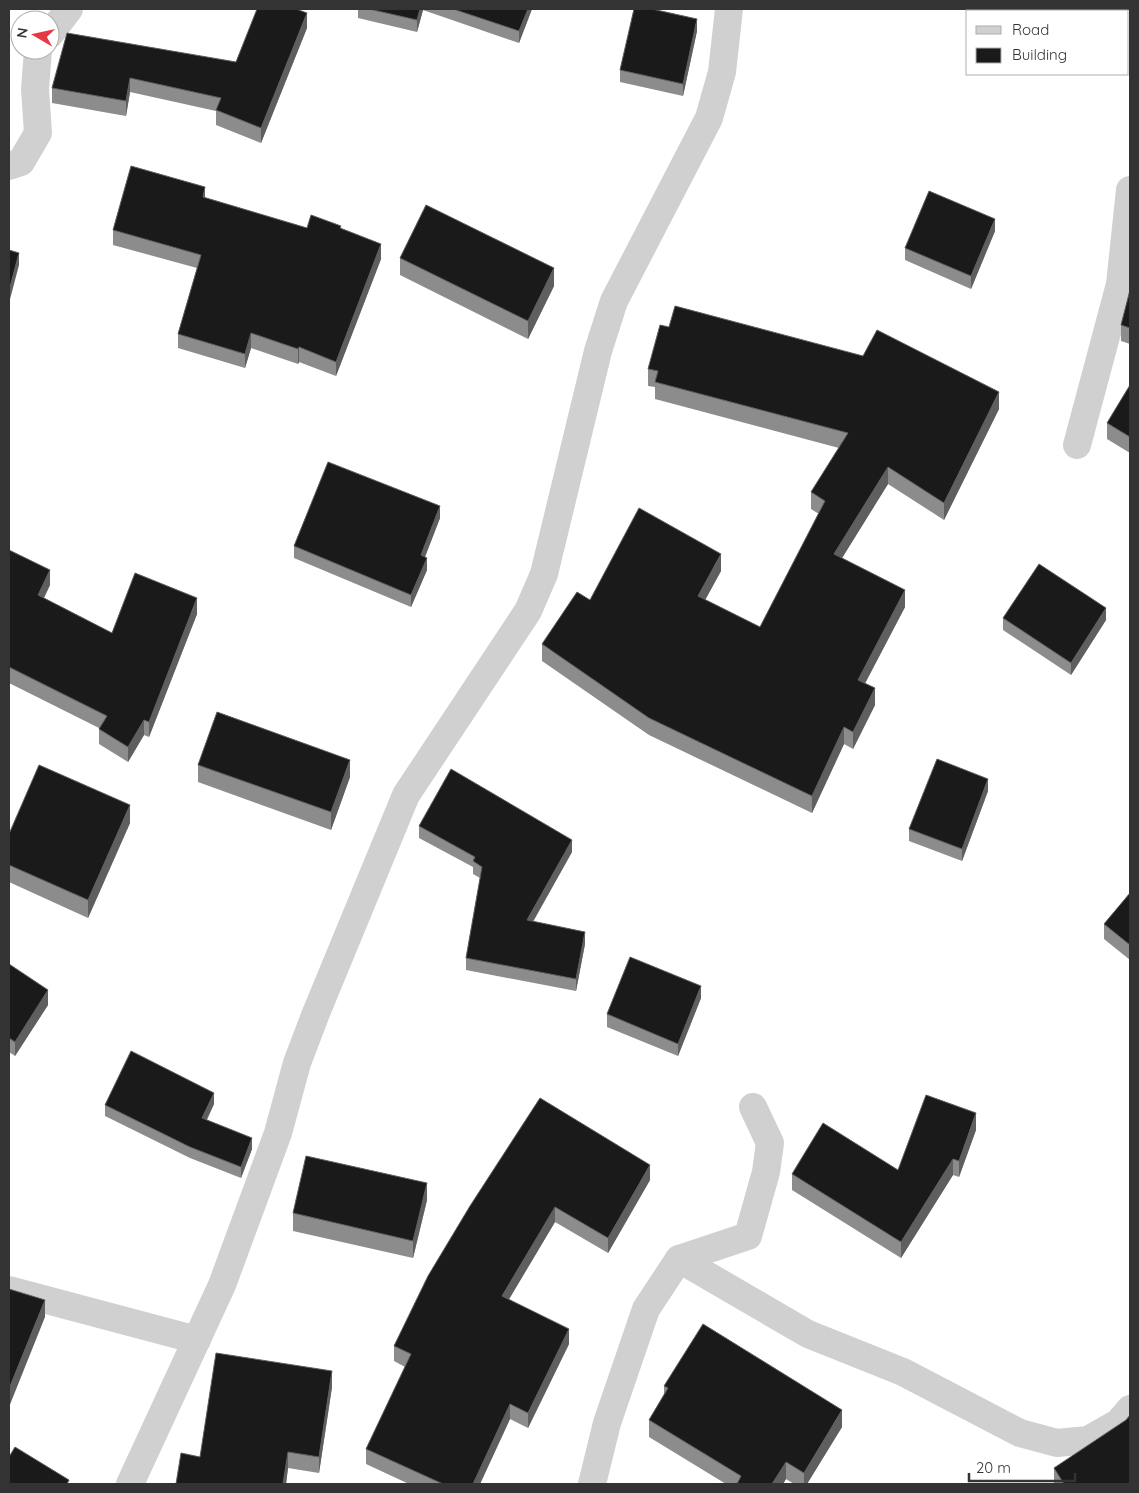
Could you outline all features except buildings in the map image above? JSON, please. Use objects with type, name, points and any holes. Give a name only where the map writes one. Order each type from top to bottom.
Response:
[{"type":"street","points":[[60,21],[69,9]]},
{"type":"street","points":[[130,1484],[222,1285],[278,1134],[297,1063],[406,795],[528,611],[544,574],[598,351],[614,301],[709,118],[722,72],[729,9]]},
{"type":"street","points":[[9,166],[21,162],[38,133],[35,89],[37,60]]},
{"type":"street","points":[[1077,445],[1120,284],[1130,190]]},
{"type":"street","points":[[592,1484],[607,1423],[646,1309],[679,1259],[748,1236],[766,1172],[770,1143],[753,1107]]},
{"type":"street","points":[[679,1259],[808,1334],[903,1372],[1020,1432],[1057,1443],[1088,1440],[1118,1423],[1130,1409]]},
{"type":"street","points":[[9,1290],[197,1340]]}]
